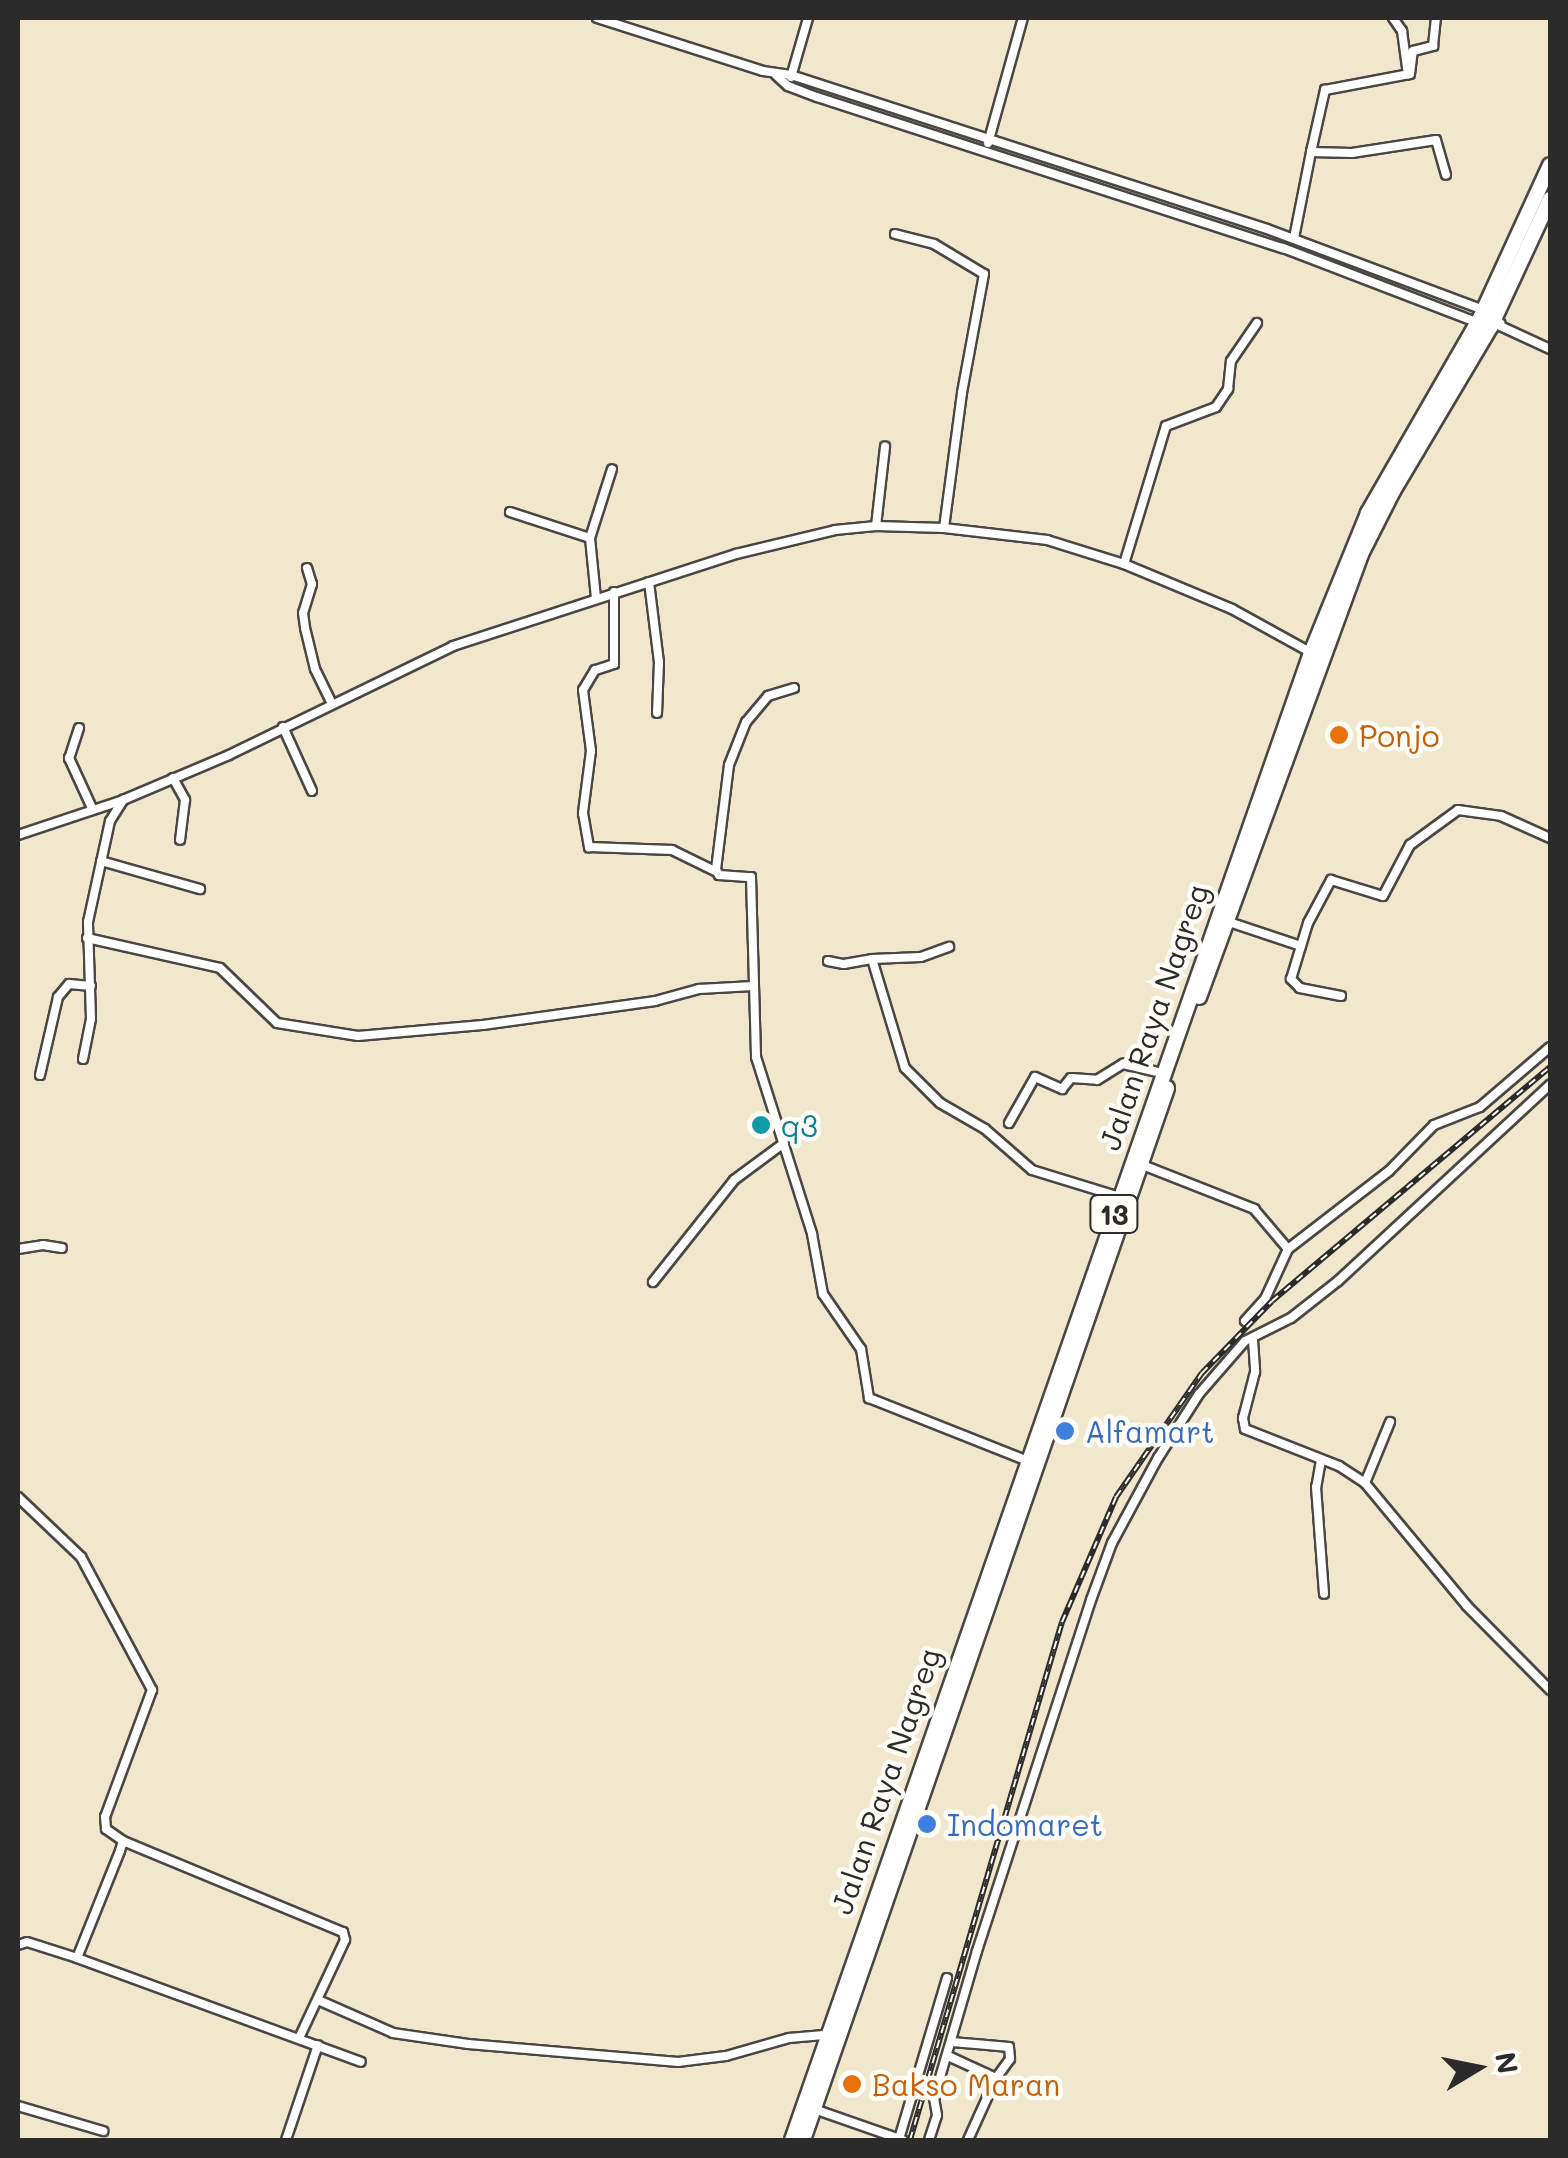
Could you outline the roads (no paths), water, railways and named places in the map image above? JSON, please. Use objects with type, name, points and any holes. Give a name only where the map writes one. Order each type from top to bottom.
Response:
[{"type":"highway","name":"Jalan Raya Nagreg","points":[[1490,320],[1550,165]]},
{"type":"highway","name":"Jalan Raya Nagreg","points":[[802,2140],[1120,1197],[1136,1164],[1162,1074],[1316,655],[1379,516],[1490,320],[1550,199]]},
{"type":"highway","name":"Jalan Raya Nagreg","points":[[792,2140],[1136,1164],[1226,921],[1316,655]]},
{"type":"street","points":[[597,18],[775,75],[791,75],[1313,244],[1550,349]]},
{"type":"street","points":[[633,30],[637,18]]},
{"type":"street","points":[[788,86],[808,18]]},
{"type":"street","points":[[986,151],[1024,18]]},
{"type":"street","points":[[1393,18],[1402,31],[1408,75]]},
{"type":"street","points":[[1294,238],[1324,90],[1408,75],[1414,69],[1413,51],[1433,46],[1436,18]]},
{"type":"street","points":[[775,75],[788,86],[1308,256],[1490,320]]},
{"type":"street","points":[[1311,152],[1352,152],[1436,140],[1446,175]]},
{"type":"street","points":[[894,234],[934,244],[984,272],[944,528]]},
{"type":"street","points":[[1308,256],[1313,244]]},
{"type":"street","points":[[1124,564],[1166,426],[1216,406],[1228,388],[1231,362],[1256,323]]},
{"type":"street","points":[[876,526],[885,446]]},
{"type":"street","points":[[596,598],[590,538],[612,469]]},
{"type":"street","points":[[510,512],[590,538]]},
{"type":"street","points":[[18,835],[123,800],[453,646],[758,548],[876,526],[944,528],[1047,540],[1124,564],[1232,610],[1316,655]]},
{"type":"street","points":[[307,568],[312,584],[303,613],[305,628],[315,670],[331,702]]},
{"type":"street","points":[[649,582],[659,654],[657,713]]},
{"type":"street","points":[[614,592],[614,664],[597,669],[583,690],[590,720],[591,757],[583,812],[589,847],[672,850],[717,872],[751,877],[756,1057],[812,1234],[823,1294],[861,1348],[868,1398],[1031,1462]]},
{"type":"street","points":[[717,872],[729,765],[746,722],[768,696],[794,688]]},
{"type":"street","points":[[283,727],[312,791]]},
{"type":"street","points":[[80,728],[69,758],[73,774],[92,808]]},
{"type":"street","points":[[173,778],[185,800],[180,840]]},
{"type":"street","points":[[84,1059],[92,986],[87,938],[112,816],[123,800]]},
{"type":"street","points":[[1341,996],[1293,983],[1298,946],[1331,880],[1378,897],[1386,895],[1410,845],[1453,811],[1488,812],[1550,838]]},
{"type":"street","points":[[101,862],[200,890]]},
{"type":"street","points":[[1226,921],[1298,946]]},
{"type":"street","points":[[87,938],[220,968],[277,1023],[358,1036],[488,1024],[655,1001],[699,989],[753,986]]},
{"type":"street","points":[[828,961],[844,964],[921,957],[949,946]]},
{"type":"street","points":[[872,959],[905,1068],[926,1092],[985,1129],[1032,1170],[1120,1197]]},
{"type":"street","points":[[40,1074],[58,997],[69,984],[92,986]]},
{"type":"street","points":[[1245,1321],[1265,1299],[1288,1249],[1389,1171],[1434,1125],[1480,1107],[1550,1048]]},
{"type":"street","points":[[1010,1123],[1036,1077],[1062,1089],[1071,1078],[1097,1080],[1123,1064],[1162,1074]]},
{"type":"street","points":[[944,2140],[931,2137],[937,2115],[934,2098],[1004,1864],[1102,1565],[1158,1458],[1199,1394],[1245,1341],[1291,1318],[1338,1281],[1550,1085]]},
{"type":"street","points":[[653,1282],[734,1180],[784,1143]]},
{"type":"street","points":[[1136,1164],[1254,1208],[1288,1249]]},
{"type":"street","points":[[18,1250],[43,1245],[62,1248]]},
{"type":"street","points":[[1253,1340],[1255,1372],[1243,1418],[1245,1429],[1365,1483],[1467,1606],[1550,1690]]},
{"type":"street","points":[[1365,1483],[1390,1422]]},
{"type":"street","points":[[1321,1460],[1316,1486],[1324,1594]]},
{"type":"street","points":[[18,1497],[80,1557],[151,1686],[105,1817],[106,1829],[123,1841],[340,1929],[345,1940],[299,2038]]},
{"type":"street","points":[[77,1958],[123,1841]]},
{"type":"street","points":[[18,1945],[27,1942],[77,1958],[361,2062]]},
{"type":"street","points":[[814,2108],[899,2140],[947,1978]]},
{"type":"street","points":[[318,2000],[393,2033],[468,2044],[678,2062],[726,2056],[788,2038],[827,2034]]},
{"type":"street","points":[[952,2042],[1012,2050],[968,2140]]},
{"type":"street","points":[[286,2140],[318,2045]]},
{"type":"street","points":[[948,2056],[996,2078]]},
{"type":"street","points":[[18,2106],[103,2130]]},
{"type":"railway","points":[[910,2140],[1062,1622],[1116,1497],[1202,1373],[1272,1301],[1550,1067]]},
{"type":"place","name":"Ponjo","points":[[1339,735]]},
{"type":"place","name":"q3","points":[[761,1125]]},
{"type":"place","name":"Alfamart","points":[[1065,1431]]},
{"type":"place","name":"Indomaret","points":[[927,1824]]},
{"type":"place","name":"Bakso Maran","points":[[852,2084]]}]
